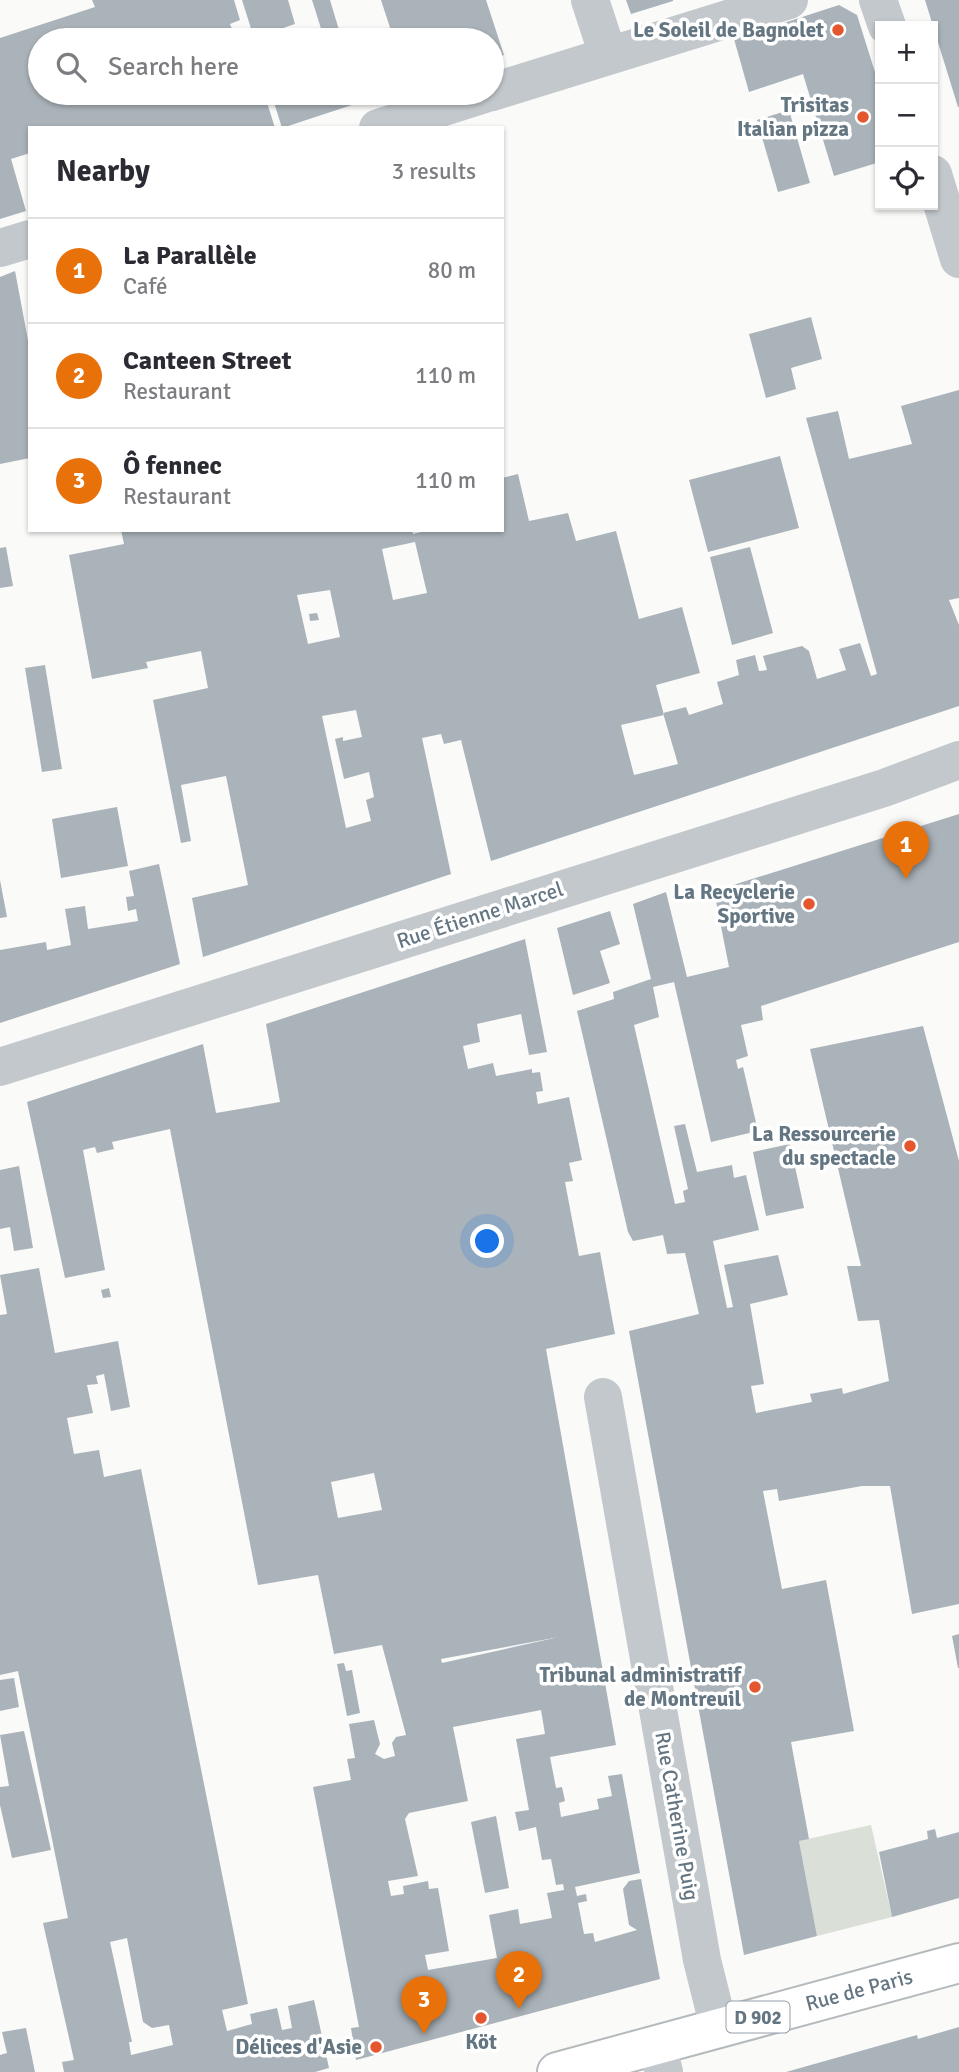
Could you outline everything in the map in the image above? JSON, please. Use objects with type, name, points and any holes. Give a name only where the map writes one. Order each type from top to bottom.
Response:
[{"type":"main road","name":"Rue de Paris","points":[[557,2072],[661,2058],[719,2028],[959,1963]]},
{"type":"street","points":[[590,0],[608,55]]},
{"type":"street","points":[[504,88],[789,0]]},
{"type":"street","points":[[878,0],[885,21]]},
{"type":"street","points":[[384,126],[450,105]]},
{"type":"street","points":[[938,190],[959,258]]},
{"type":"street","points":[[0,248],[28,240]]},
{"type":"street","name":"Rue Étienne Marcel","points":[[0,1067],[884,788],[959,760]]},
{"type":"street","name":"Rue Catherine Puig","points":[[603,1397],[702,1960],[719,2028]]},
{"type":"shaded area","points":[[871,1825],[892,1917],[817,1936],[799,1841]]},
{"type":"building","points":[[92,0],[234,0],[240,20],[230,24],[232,28],[31,28],[95,7]]},
{"type":"building","points":[[242,0],[288,0],[295,24],[283,28],[251,28]]},
{"type":"building","points":[[312,0],[330,0],[338,28],[321,28]]},
{"type":"building","points":[[381,0],[486,0],[495,28],[390,28]]},
{"type":"building","points":[[626,0],[673,0],[673,1],[631,14]]},
{"type":"building","points":[[925,0],[959,0],[959,107],[938,42],[938,21],[931,21]]},
{"type":"building","points":[[839,5],[857,15],[875,72],[875,164],[834,176],[803,74],[749,92],[734,39]]},
{"type":"building","points":[[28,29],[28,105],[268,105],[274,126],[28,126],[28,154],[11,159],[26,211],[0,219],[0,38]]},
{"type":"building","points":[[275,105],[352,105],[288,126],[281,126]]},
{"type":"building","points":[[789,110],[810,183],[778,192],[757,120]]},
{"type":"building","points":[[15,271],[28,340],[28,458],[0,464],[0,277]]},
{"type":"building","points":[[811,317],[822,359],[791,368],[796,389],[766,398],[749,334]]},
{"type":"building","points":[[959,390],[959,598],[949,600],[959,625],[959,706],[491,861],[461,740],[444,744],[441,734],[422,738],[451,874],[203,957],[192,898],[248,885],[226,776],[181,785],[191,841],[181,843],[153,700],[208,688],[201,651],[146,662],[148,668],[92,679],[69,555],[124,544],[121,532],[504,532],[504,478],[518,474],[529,521],[568,513],[576,541],[616,531],[639,619],[682,607],[700,673],[656,685],[663,713],[686,707],[689,715],[723,704],[717,682],[739,675],[736,660],[755,655],[759,671],[767,670],[763,656],[802,646],[809,651],[817,679],[846,670],[839,649],[860,643],[871,676],[877,674],[806,418],[838,411],[849,459],[912,444],[901,406]],"holes":[[[415,542],[427,593],[393,600],[382,549]],[[330,590],[340,637],[308,644],[297,595]],[[356,710],[362,737],[343,741],[343,737],[335,739],[344,779],[369,772],[374,797],[366,800],[371,821],[346,828],[322,716]],[[664,715],[678,764],[634,775],[621,725]]]},
{"type":"building","points":[[780,456],[799,528],[708,552],[689,480]]},
{"type":"building","points":[[6,547],[13,586],[0,588],[0,548]]},
{"type":"building","points":[[750,547],[773,633],[732,645],[710,557]]},
{"type":"building","points":[[317,613],[319,620],[310,621],[309,614]]},
{"type":"building","points":[[45,665],[62,769],[42,772],[25,668]]},
{"type":"building","points":[[117,807],[128,866],[61,878],[52,819]]},
{"type":"building","points":[[959,814],[959,942],[761,1006],[763,1020],[741,1025],[748,1056],[736,1060],[738,1069],[743,1067],[758,1131],[711,1142],[674,982],[653,987],[659,1017],[634,1025],[675,1204],[685,1202],[683,1191],[688,1189],[674,1126],[685,1124],[697,1172],[732,1165],[734,1178],[746,1175],[759,1230],[713,1241],[727,1308],[733,1307],[724,1265],[778,1255],[788,1295],[750,1304],[764,1384],[751,1386],[756,1413],[812,1402],[810,1394],[842,1388],[843,1394],[889,1381],[879,1320],[858,1321],[847,1266],[861,1266],[810,1049],[923,1026],[959,1161],[959,1604],[912,1614],[890,1486],[862,1486],[779,1501],[777,1489],[763,1491],[782,1589],[826,1580],[854,1731],[791,1742],[809,1839],[799,1841],[817,1936],[744,1955],[629,1331],[699,1314],[685,1253],[667,1254],[663,1235],[633,1241],[628,1232],[577,1011],[614,999],[613,992],[651,979],[633,904],[666,892],[687,977],[729,967],[714,891]]},
{"type":"building","points":[[159,864],[180,964],[0,1023],[0,950],[46,942],[47,950],[71,945],[65,909],[85,906],[88,929],[138,921],[136,909],[128,911],[126,897],[134,896],[129,871]]},
{"type":"building","points":[[0,880],[7,917],[0,918]]},
{"type":"building","points":[[610,911],[620,944],[600,951],[610,983],[573,995],[557,928]]},
{"type":"building","points":[[525,939],[547,1052],[529,1055],[521,1014],[477,1024],[480,1042],[463,1046],[468,1069],[493,1063],[496,1076],[532,1069],[532,1073],[540,1072],[543,1091],[536,1092],[538,1104],[569,1097],[582,1160],[569,1163],[573,1181],[565,1182],[579,1256],[600,1252],[615,1334],[546,1349],[616,1745],[550,1757],[556,1788],[562,1787],[565,1801],[559,1803],[561,1817],[599,1809],[597,1799],[612,1796],[608,1776],[622,1774],[640,1873],[575,1887],[577,1896],[586,1894],[587,1901],[578,1903],[584,1934],[593,1933],[595,1942],[637,1930],[629,1925],[623,1889],[629,1881],[641,1879],[660,1979],[356,2060],[351,2028],[359,2027],[313,1787],[351,1780],[347,1759],[355,1758],[349,1724],[374,1720],[380,1744],[375,1754],[384,1759],[395,1756],[392,1743],[396,1737],[406,1735],[382,1645],[334,1654],[318,1575],[258,1585],[170,1129],[112,1142],[114,1149],[97,1153],[95,1147],[83,1150],[105,1270],[65,1278],[27,1102],[203,1044],[216,1113],[280,1102],[266,1024]],"holes":[[[374,1473],[382,1510],[338,1518],[331,1482]],[[559,1637],[442,1663],[441,1659]],[[541,1710],[545,1734],[516,1739],[529,1810],[515,1812],[519,1831],[536,1827],[542,1860],[551,1859],[556,1885],[563,1884],[564,1890],[547,1893],[552,1918],[520,1924],[518,1909],[489,1915],[497,1958],[428,1970],[425,1955],[449,1951],[438,1888],[429,1889],[428,1881],[403,1886],[404,1894],[391,1896],[388,1881],[418,1876],[405,1819],[409,1813],[468,1801],[453,1727]]]},
{"type":"building","points":[[790,1144],[804,1208],[766,1216],[753,1152]]},
{"type":"building","points":[[19,1166],[33,1248],[14,1251],[10,1227],[0,1229],[0,1170]]},
{"type":"building","points":[[39,1268],[55,1353],[118,1341],[130,1407],[111,1411],[104,1374],[96,1376],[98,1384],[87,1385],[93,1413],[67,1418],[74,1454],[99,1450],[104,1477],[141,1469],[248,2004],[222,2010],[227,2031],[252,2024],[250,2014],[277,2008],[282,2030],[292,2028],[288,2006],[314,2000],[329,2068],[315,2072],[64,2072],[62,2062],[74,2060],[43,1923],[68,1918],[18,1671],[0,1675],[0,1315],[7,1314],[0,1275]],"holes":[[[127,1938],[143,2022],[152,2028],[169,2025],[173,2045],[131,2055],[129,2042],[132,2042],[110,1942]]]},
{"type":"building","points":[[109,1288],[111,1297],[103,1298],[101,1290]]},
{"type":"building","points":[[959,1634],[959,1668],[958,1668],[952,1636]]},
{"type":"building","points":[[344,1663],[346,1671],[352,1670],[360,1713],[347,1716],[337,1664]]},
{"type":"building","points":[[14,1678],[19,1707],[0,1711],[0,1680]]},
{"type":"building","points":[[24,1731],[51,1850],[12,1858],[0,1805],[0,1787],[9,1786],[0,1735]]},
{"type":"building","points":[[496,1816],[509,1888],[485,1893],[471,1822]]},
{"type":"building","points":[[935,1829],[937,1838],[959,1832],[959,1898],[892,1917],[879,1852],[928,1839],[927,1831]]},
{"type":"building","points":[[959,2027],[959,2072],[786,2072],[917,2035],[918,2039]]},
{"type":"building","points":[[26,2028],[35,2072],[0,2072],[0,2055],[7,2053],[2,2032]]},
{"type":"place","name":"Le Soleil de Bagnolet","points":[[838,30]]},
{"type":"place","name":"Trisitas Italian pizza","points":[[863,117]]},
{"type":"place","name":"La Parallèle","points":[[906,879]]},
{"type":"place","name":"La Recyclerie Sportive","points":[[809,904]]},
{"type":"place","name":"La Ressourcerie du spectacle","points":[[910,1146]]},
{"type":"place","name":"Tribunal administratif de Montreuil","points":[[755,1687]]},
{"type":"place","name":"Canteen Street","points":[[519,2009]]},
{"type":"place","name":"Köt","points":[[481,2018]]},
{"type":"place","name":"Ô fennec","points":[[424,2034]]},
{"type":"place","name":"Délices d'Asie","points":[[376,2047]]}]
